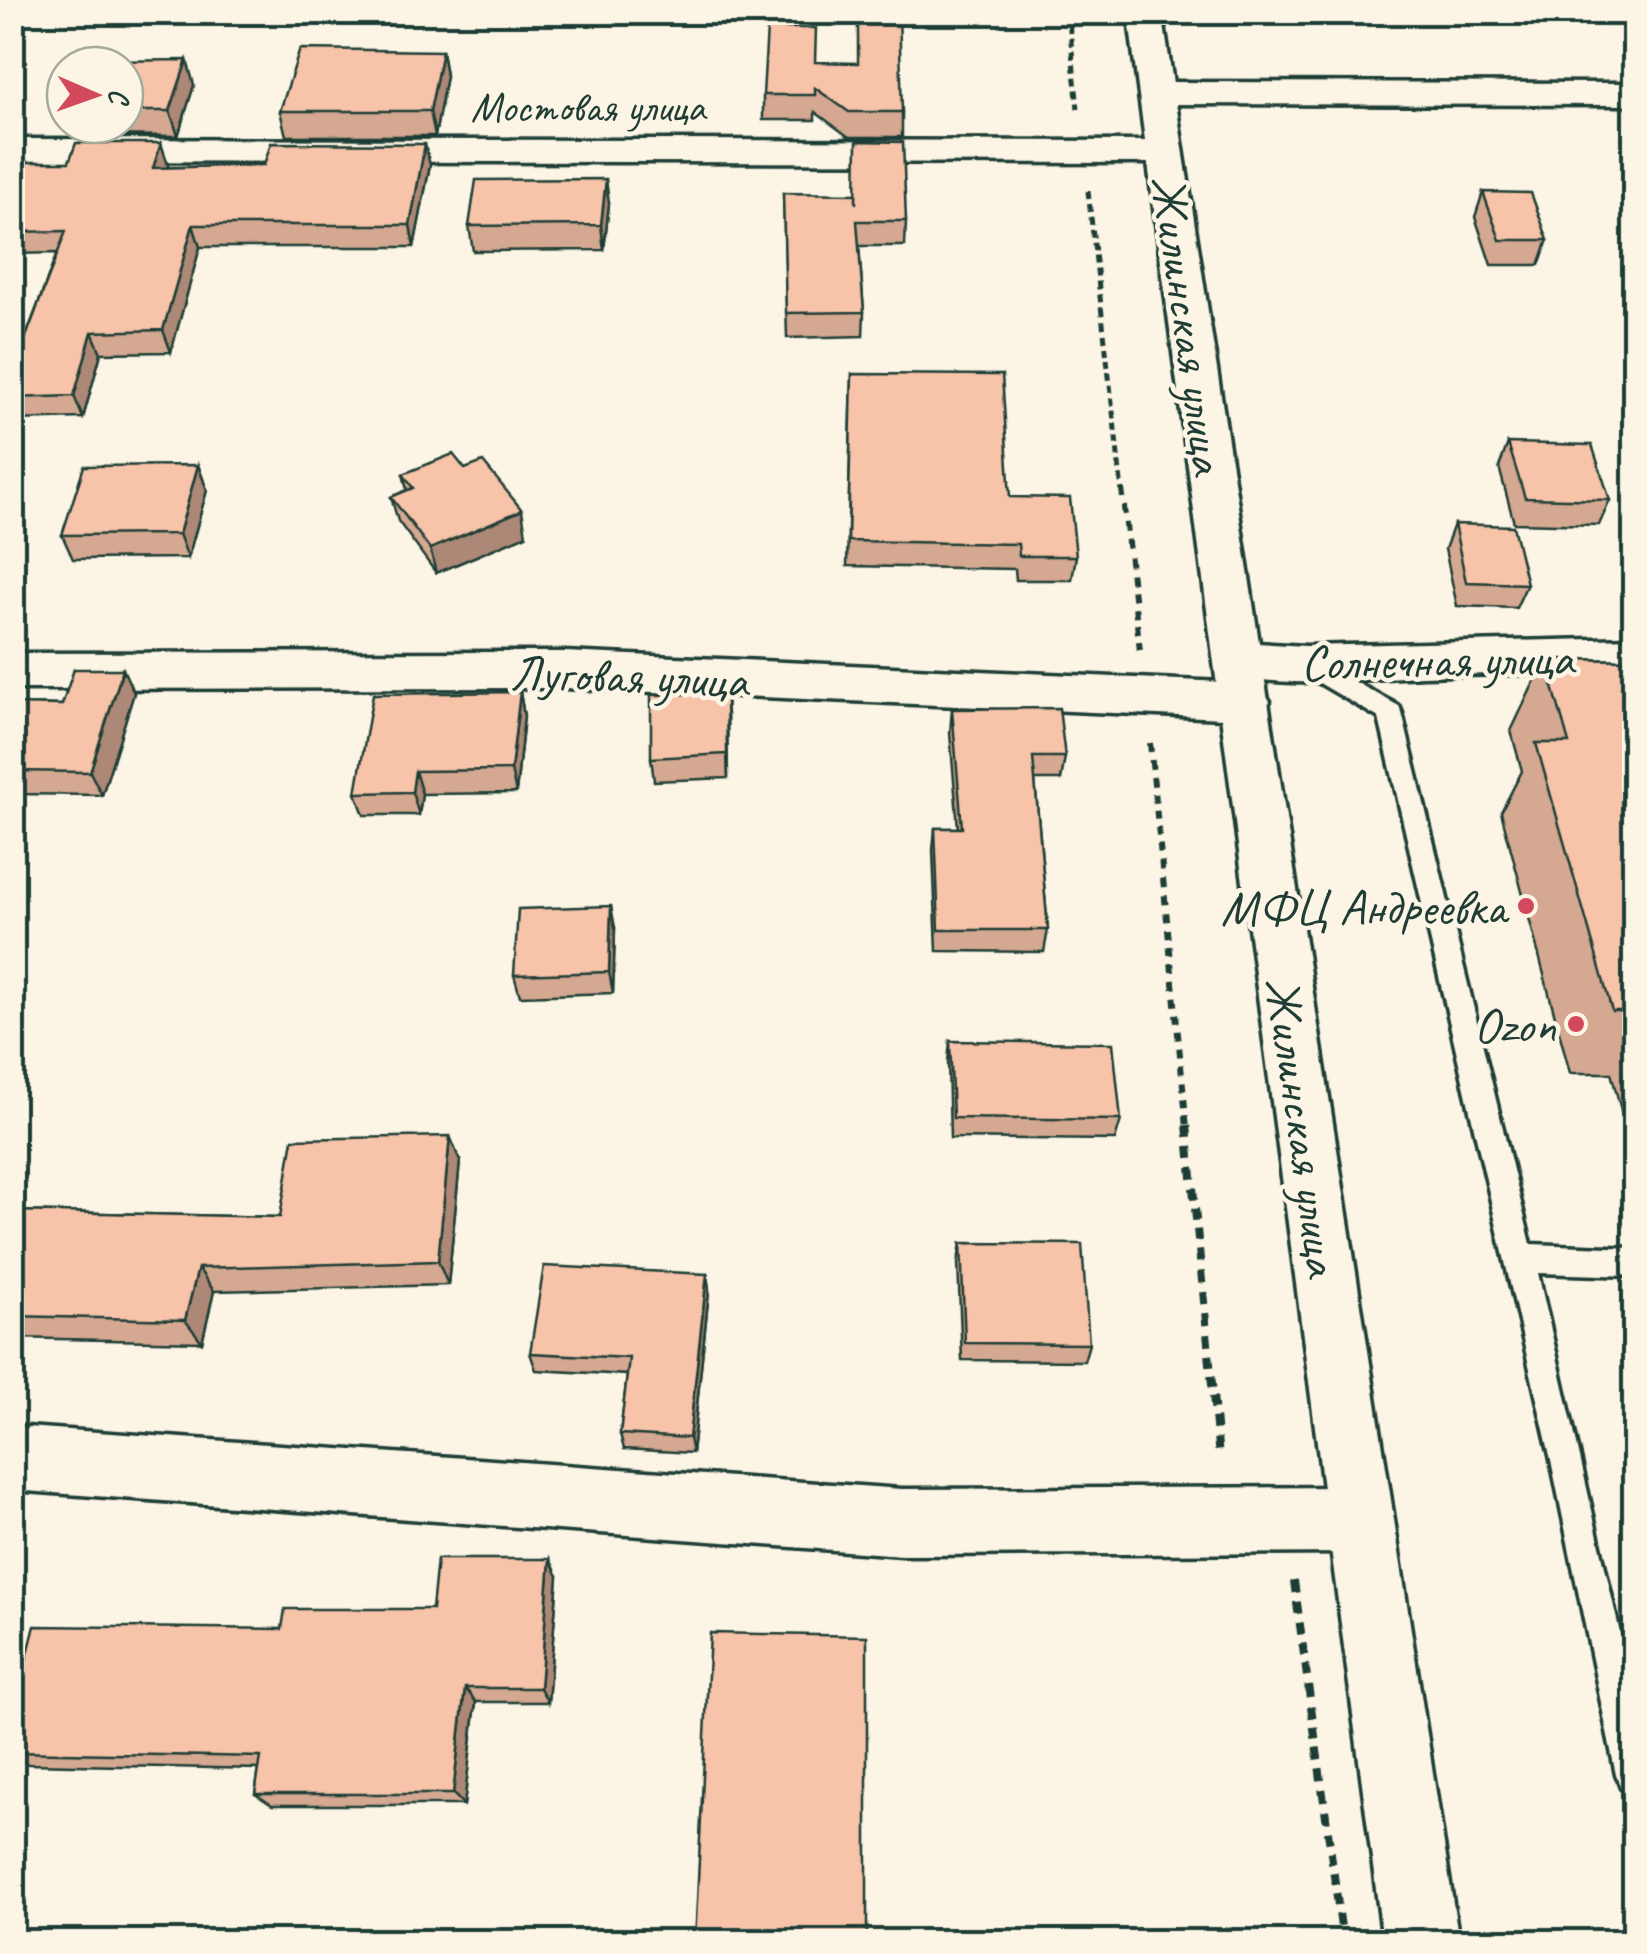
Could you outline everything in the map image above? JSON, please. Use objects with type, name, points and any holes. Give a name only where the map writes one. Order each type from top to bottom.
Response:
[{"type":"street","name":"Жилинская улица","points":[[1145,12],[1422,1942]]},
{"type":"street","points":[[1158,93],[1634,94]]},
{"type":"street","name":"Мостовая улица","points":[[12,150],[1164,152]]},
{"type":"street","name":"Солнечная улица","points":[[1242,680],[1306,664],[1428,658],[1634,656]]},
{"type":"street","name":"Луговая улица","points":[[12,671],[564,670],[1145,696],[1242,680]]},
{"type":"street","points":[[12,1458],[902,1522],[1360,1520]]},
{"type":"lane","points":[[1306,664],[1390,712],[1520,1258],[1634,1775]]},
{"type":"lane","points":[[1520,1258],[1634,1262]]},
{"type":"path","points":[[1068,12],[1145,696],[1255,1519],[1343,1942]]},
{"type":"building","points":[[858,12],[899,12],[902,112],[849,112],[815,88],[815,95],[763,95],[767,28],[816,28],[815,62],[858,63]]},
{"type":"building","points":[[300,49],[442,51],[430,111],[280,111]]},
{"type":"building","points":[[187,60],[170,111],[145,111],[145,61]]},
{"type":"building","points":[[857,141],[903,142],[906,221],[857,221],[864,312],[786,313],[783,193],[856,194],[856,204]]},
{"type":"building","points":[[161,143],[153,168],[264,165],[271,143],[425,144],[410,225],[193,225],[163,330],[92,332],[74,396],[12,398],[12,374],[66,231],[12,232],[12,162],[69,162],[75,145]]},
{"type":"building","points":[[606,179],[601,225],[469,226],[476,180]]},
{"type":"building","points":[[1483,192],[1531,193],[1548,240],[1500,240]]},
{"type":"building","points":[[852,374],[1002,375],[1010,497],[1070,498],[1076,556],[1019,556],[1018,544],[848,541]]},
{"type":"building","points":[[1508,443],[1592,445],[1610,500],[1525,498]]},
{"type":"building","points":[[453,454],[465,469],[483,462],[522,510],[430,549],[391,497],[413,488],[403,474]]},
{"type":"building","points":[[198,465],[179,534],[62,535],[84,466]]},
{"type":"building","points":[[1454,524],[1513,526],[1527,584],[1466,582]]},
{"type":"building","points":[[1545,659],[1634,660],[1634,1011],[1612,1011],[1536,743],[1569,743]]},
{"type":"building","points":[[74,669],[123,669],[90,772],[12,771],[12,704],[62,705]]},
{"type":"building","points":[[520,692],[511,770],[415,771],[412,792],[356,793],[373,694]]},
{"type":"building","points":[[726,693],[727,754],[651,758],[651,695]]},
{"type":"building","points":[[1059,708],[1065,757],[1033,757],[1048,930],[939,930],[935,828],[962,828],[952,709]]},
{"type":"building","points":[[611,906],[609,972],[514,975],[518,909]]},
{"type":"building","points":[[950,1041],[1113,1043],[1121,1120],[953,1118]]},
{"type":"building","points":[[450,1136],[438,1261],[198,1268],[185,1320],[12,1316],[12,1211],[280,1217],[293,1139]]},
{"type":"building","points":[[961,1243],[1082,1244],[1089,1344],[965,1343]]},
{"type":"building","points":[[544,1266],[707,1274],[689,1438],[620,1434],[629,1358],[530,1353]]},
{"type":"building","points":[[437,1559],[550,1559],[540,1688],[465,1688],[453,1794],[255,1794],[261,1757],[12,1752],[12,1716],[35,1626],[282,1629],[285,1609],[432,1609]]},
{"type":"building","points":[[710,1633],[867,1636],[867,1942],[695,1942]]},
{"type":"place","name":"МФЦ Андреевка","points":[[1526,906]]},
{"type":"place","name":"Ozon","points":[[1576,1024]]}]
